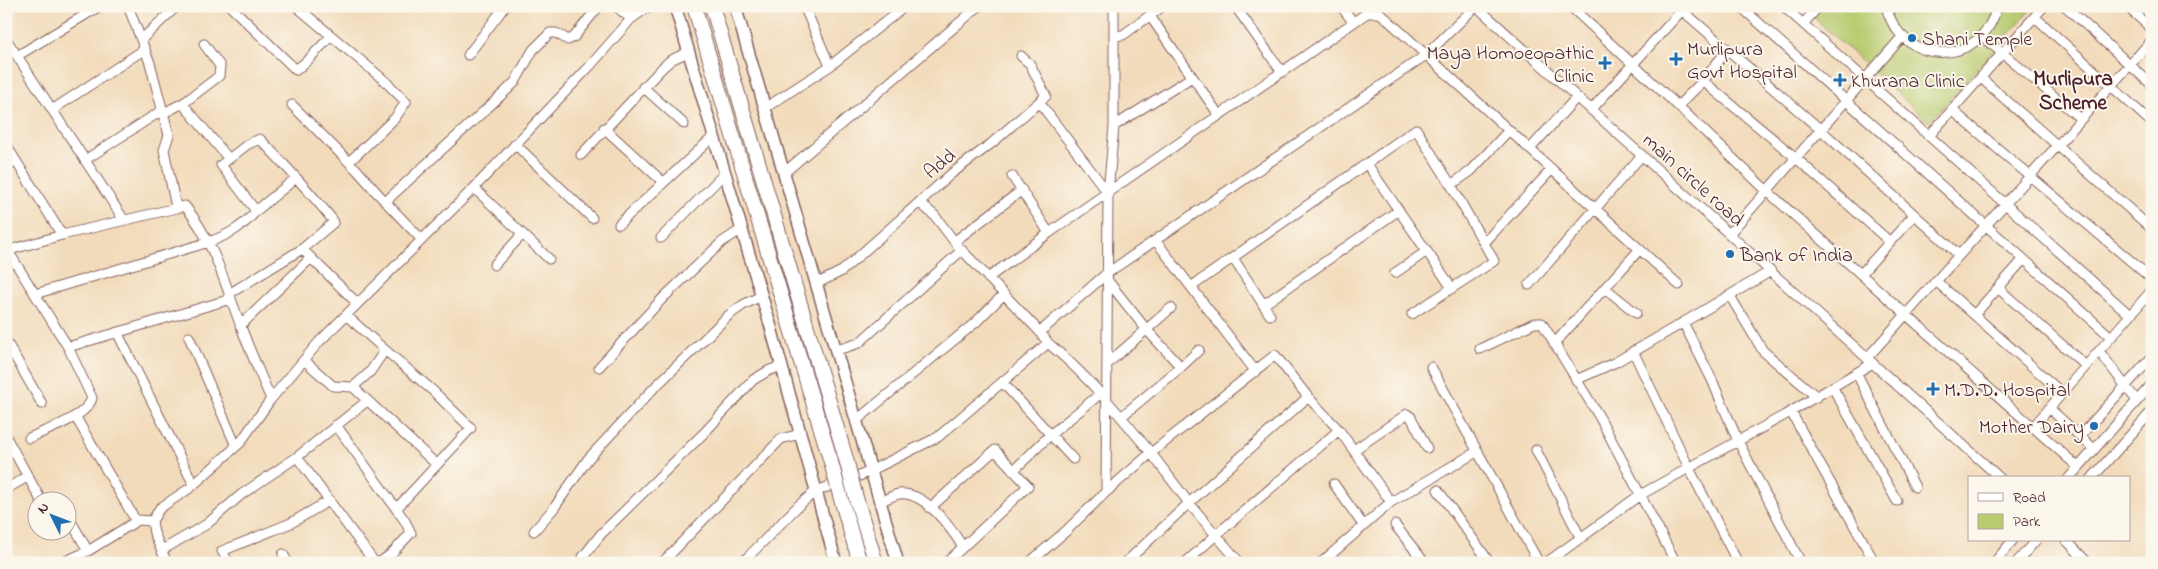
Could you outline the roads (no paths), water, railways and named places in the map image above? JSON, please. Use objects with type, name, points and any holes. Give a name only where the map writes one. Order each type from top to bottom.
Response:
[{"type":"highway","points":[[694,6],[860,563]]},
{"type":"highway","points":[[712,6],[876,563]]},
{"type":"main road","points":[[675,6],[742,229],[836,563]]},
{"type":"main road","points":[[735,6],[898,563]]},
{"type":"street","points":[[17,56],[100,6]]},
{"type":"street","points":[[128,6],[142,39],[169,135],[164,150],[176,207]]},
{"type":"street","points":[[142,39],[177,6]]},
{"type":"street","points":[[230,6],[296,70],[330,37]]},
{"type":"street","points":[[296,6],[330,37],[348,48],[406,102],[395,118],[349,162]]},
{"type":"street","points":[[468,55],[505,6]]},
{"type":"street","points":[[385,202],[515,82],[533,50],[550,33],[556,33],[568,40],[574,37],[599,6]]},
{"type":"street","points":[[616,6],[631,19]]},
{"type":"street","points":[[167,563],[154,533],[152,521],[160,508],[194,485],[236,446],[271,398],[319,342],[474,188],[590,66],[631,19],[649,6]]},
{"type":"street","points":[[804,6],[830,66]]},
{"type":"street","points":[[765,108],[830,66],[905,6]]},
{"type":"street","points":[[785,172],[978,6]]},
{"type":"street","points":[[1106,492],[1103,397],[1106,364],[1108,193],[1114,126],[1114,6]]},
{"type":"street","points":[[1115,36],[1123,35],[1163,6]]},
{"type":"street","points":[[1235,6],[1282,72]]},
{"type":"street","points":[[1341,6],[1353,22]]},
{"type":"street","points":[[1040,332],[1156,241],[1426,54],[1476,6]]},
{"type":"street","name":"main circle road","points":[[1476,6],[1998,476]]},
{"type":"street","points":[[1570,6],[1634,64],[1767,191],[2078,467]]},
{"type":"street","points":[[1740,6],[1845,102],[2111,337]]},
{"type":"street","points":[[1783,6],[2130,315]]},
{"type":"street","points":[[1803,24],[1820,6]]},
{"type":"street","points":[[1886,6],[1894,28],[1902,37],[1921,49],[1942,53],[1957,51],[1971,45],[1982,36],[1992,23],[1997,6]]},
{"type":"street","points":[[1929,136],[2044,6]]},
{"type":"street","points":[[2065,6],[2152,84]]},
{"type":"street","points":[[2126,6],[2152,29]]},
{"type":"street","points":[[1591,110],[1682,8],[1959,255]]},
{"type":"street","points":[[988,278],[1049,232],[1353,22],[1367,13],[1380,13],[1679,285]]},
{"type":"street","points":[[1150,16],[1219,115]]},
{"type":"street","points":[[2035,17],[2152,123]]},
{"type":"street","points":[[1982,36],[2081,120]]},
{"type":"street","points":[[1729,234],[1902,37]]},
{"type":"street","points":[[6,40],[124,220]]},
{"type":"street","points":[[1546,563],[1558,559],[1580,537],[1640,495],[1857,374],[1870,361],[1906,314],[2152,40]]},
{"type":"street","points":[[84,160],[162,112],[182,104],[220,76],[220,66],[204,44]]},
{"type":"street","points":[[52,110],[145,49]]},
{"type":"street","points":[[1678,106],[1703,81],[1728,49]]},
{"type":"street","points":[[581,155],[604,128],[671,60],[688,52]]},
{"type":"street","points":[[1021,56],[1030,64],[1046,96],[1039,102],[1108,193]]},
{"type":"street","points":[[1114,126],[1192,77]]},
{"type":"street","points":[[1981,78],[2152,229]]},
{"type":"street","points":[[1703,81],[1796,158],[1890,242]]},
{"type":"street","points":[[643,88],[684,124]]},
{"type":"street","points":[[1530,149],[1577,97]]},
{"type":"street","name":"Add","points":[[816,284],[842,271],[951,174],[992,143],[1039,102]]},
{"type":"street","points":[[182,104],[229,158]]},
{"type":"street","points":[[292,105],[349,162],[422,240]]},
{"type":"street","points":[[1952,110],[2152,279]]},
{"type":"street","points":[[604,128],[664,182]]},
{"type":"street","points":[[1191,287],[1416,129],[1451,185],[1494,261],[1412,314]]},
{"type":"street","points":[[1451,185],[1472,171],[1509,130]]},
{"type":"street","points":[[619,224],[713,137]]},
{"type":"street","points":[[68,347],[230,296],[302,249],[333,223],[332,219],[260,139],[248,144],[221,165],[256,211]]},
{"type":"street","points":[[515,144],[592,218]]},
{"type":"street","points":[[6,145],[62,235]]},
{"type":"street","points":[[1529,286],[1642,155]]},
{"type":"street","points":[[6,167],[16,161]]},
{"type":"street","points":[[1367,164],[1452,288]]},
{"type":"street","points":[[1484,243],[1552,169]]},
{"type":"street","points":[[661,238],[724,174]]},
{"type":"street","points":[[1012,176],[1049,232]]},
{"type":"street","points":[[35,294],[228,235],[296,178]]},
{"type":"street","points":[[474,188],[549,259]]},
{"type":"street","points":[[954,241],[1022,190]]},
{"type":"street","points":[[920,202],[935,216],[962,250],[1040,332],[1048,343],[1066,358],[1122,417],[1240,563]]},
{"type":"street","points":[[29,438],[75,416],[90,403],[92,398],[68,347],[7,251],[62,235],[176,207],[185,206],[198,222],[209,242],[240,326],[271,398]]},
{"type":"street","points":[[1263,305],[1399,210]]},
{"type":"street","points":[[1861,274],[1914,215]]},
{"type":"street","points":[[599,367],[662,299],[722,242],[742,229]]},
{"type":"street","points":[[494,264],[519,238],[520,232]]},
{"type":"street","points":[[1156,241],[1256,372]]},
{"type":"street","points":[[302,249],[357,303]]},
{"type":"street","points":[[1554,344],[1640,249]]},
{"type":"street","points":[[837,350],[859,343],[962,250]]},
{"type":"street","points":[[1395,273],[1428,252]]},
{"type":"street","points":[[240,326],[311,258]]},
{"type":"street","points":[[1232,258],[1270,315]]},
{"type":"street","points":[[1974,315],[2024,260]]},
{"type":"street","points":[[1576,380],[1616,362],[1771,272]]},
{"type":"street","points":[[1107,278],[1146,329],[1181,367]]},
{"type":"street","points":[[1936,281],[2062,393]]},
{"type":"street","points":[[1605,288],[1636,313]]},
{"type":"street","points":[[1998,288],[2086,366]]},
{"type":"street","points":[[2033,426],[2151,291]]},
{"type":"street","points":[[857,420],[976,322],[1004,294]]},
{"type":"street","points":[[534,532],[554,508],[588,459],[653,389],[729,315],[761,296]]},
{"type":"street","points":[[1730,296],[1763,351],[1817,397]]},
{"type":"street","points":[[1106,364],[1171,308]]},
{"type":"street","points":[[347,316],[432,390],[471,428],[396,509]]},
{"type":"street","points":[[1683,322],[1712,380],[1738,441],[1801,563]]},
{"type":"street","points":[[1480,349],[1534,323],[1542,323],[1600,418],[1676,563]]},
{"type":"street","points":[[117,332],[194,485]]},
{"type":"street","points":[[189,337],[236,446]]},
{"type":"street","points":[[6,341],[42,404]]},
{"type":"street","points":[[742,563],[799,505],[816,491],[871,470],[938,437],[1048,343]]},
{"type":"street","points":[[353,387],[370,372],[386,350]]},
{"type":"street","points":[[1122,417],[1199,350]]},
{"type":"street","points":[[1634,351],[1689,468],[1738,563]]},
{"type":"street","points":[[2099,351],[2137,400]]},
{"type":"street","points":[[1029,563],[1151,453],[1275,356],[1308,397],[1339,430],[1392,502]]},
{"type":"street","points":[[2080,436],[2152,357]]},
{"type":"street","points":[[304,360],[333,386],[353,387],[436,464]]},
{"type":"street","points":[[583,563],[583,557],[601,534],[705,432],[753,380],[781,366]]},
{"type":"street","points":[[1431,367],[1539,563]]},
{"type":"street","points":[[1857,374],[1915,487]]},
{"type":"street","points":[[1002,382],[1073,460]]},
{"type":"street","points":[[2071,476],[2152,384]]},
{"type":"street","points":[[1833,388],[1897,501]]},
{"type":"street","points":[[1013,471],[1050,435],[1103,397]]},
{"type":"street","points":[[1125,563],[1308,397]]},
{"type":"street","points":[[162,550],[207,524],[242,494],[297,456],[367,401]]},
{"type":"street","points":[[2049,408],[2094,449]]},
{"type":"street","points":[[2094,476],[2152,411]]},
{"type":"street","points":[[1791,412],[1875,563]]},
{"type":"street","points":[[1354,450],[1407,414],[1411,417],[1427,448]]},
{"type":"street","points":[[75,416],[136,521]]},
{"type":"street","points":[[336,425],[411,533],[391,554],[379,563]]},
{"type":"street","points":[[1185,563],[1339,430]]},
{"type":"street","points":[[662,563],[781,439],[800,434]]},
{"type":"street","points":[[6,437],[36,492]]},
{"type":"street","points":[[930,508],[995,450],[1028,486],[946,563]]},
{"type":"street","points":[[1536,450],[1580,537]]},
{"type":"street","points":[[1321,563],[1392,502],[1478,451]]},
{"type":"street","points":[[297,456],[375,563]]},
{"type":"street","points":[[6,489],[27,477]]},
{"type":"street","points":[[1334,484],[1363,525]]},
{"type":"street","points":[[1438,490],[1490,563]]},
{"type":"street","points":[[881,501],[900,494],[919,497],[949,526],[963,547]]},
{"type":"street","points":[[229,563],[222,551],[291,523],[330,500]]},
{"type":"street","points":[[61,563],[88,551],[138,520],[152,521]]},
{"type":"street","points":[[1395,526],[1425,563]]},
{"type":"street","points":[[78,534],[88,551]]},
{"type":"street","points":[[1994,563],[2011,542]]},
{"type":"street","points":[[2016,563],[2034,542]]},
{"type":"street","points":[[2068,542],[2088,563]]},
{"type":"street","points":[[283,554],[288,563]]},
{"type":"place","name":"Shani Temple","points":[[1912,38]]},
{"type":"place","name":"Murlipura Govt Hospital","points":[[1676,59]]},
{"type":"place","name":"Maya Homoeopathic Clinic","points":[[1605,63]]},
{"type":"place","name":"Khurana Clinic","points":[[1840,80]]},
{"type":"place","name":"Bank of India","points":[[1730,254]]},
{"type":"place","name":"M.D.D. Hospital","points":[[1933,389]]},
{"type":"place","name":"Mother Dairy","points":[[2094,426]]},
{"type":"district","name":"Murlipura Scheme","points":[[2073,90]]}]
